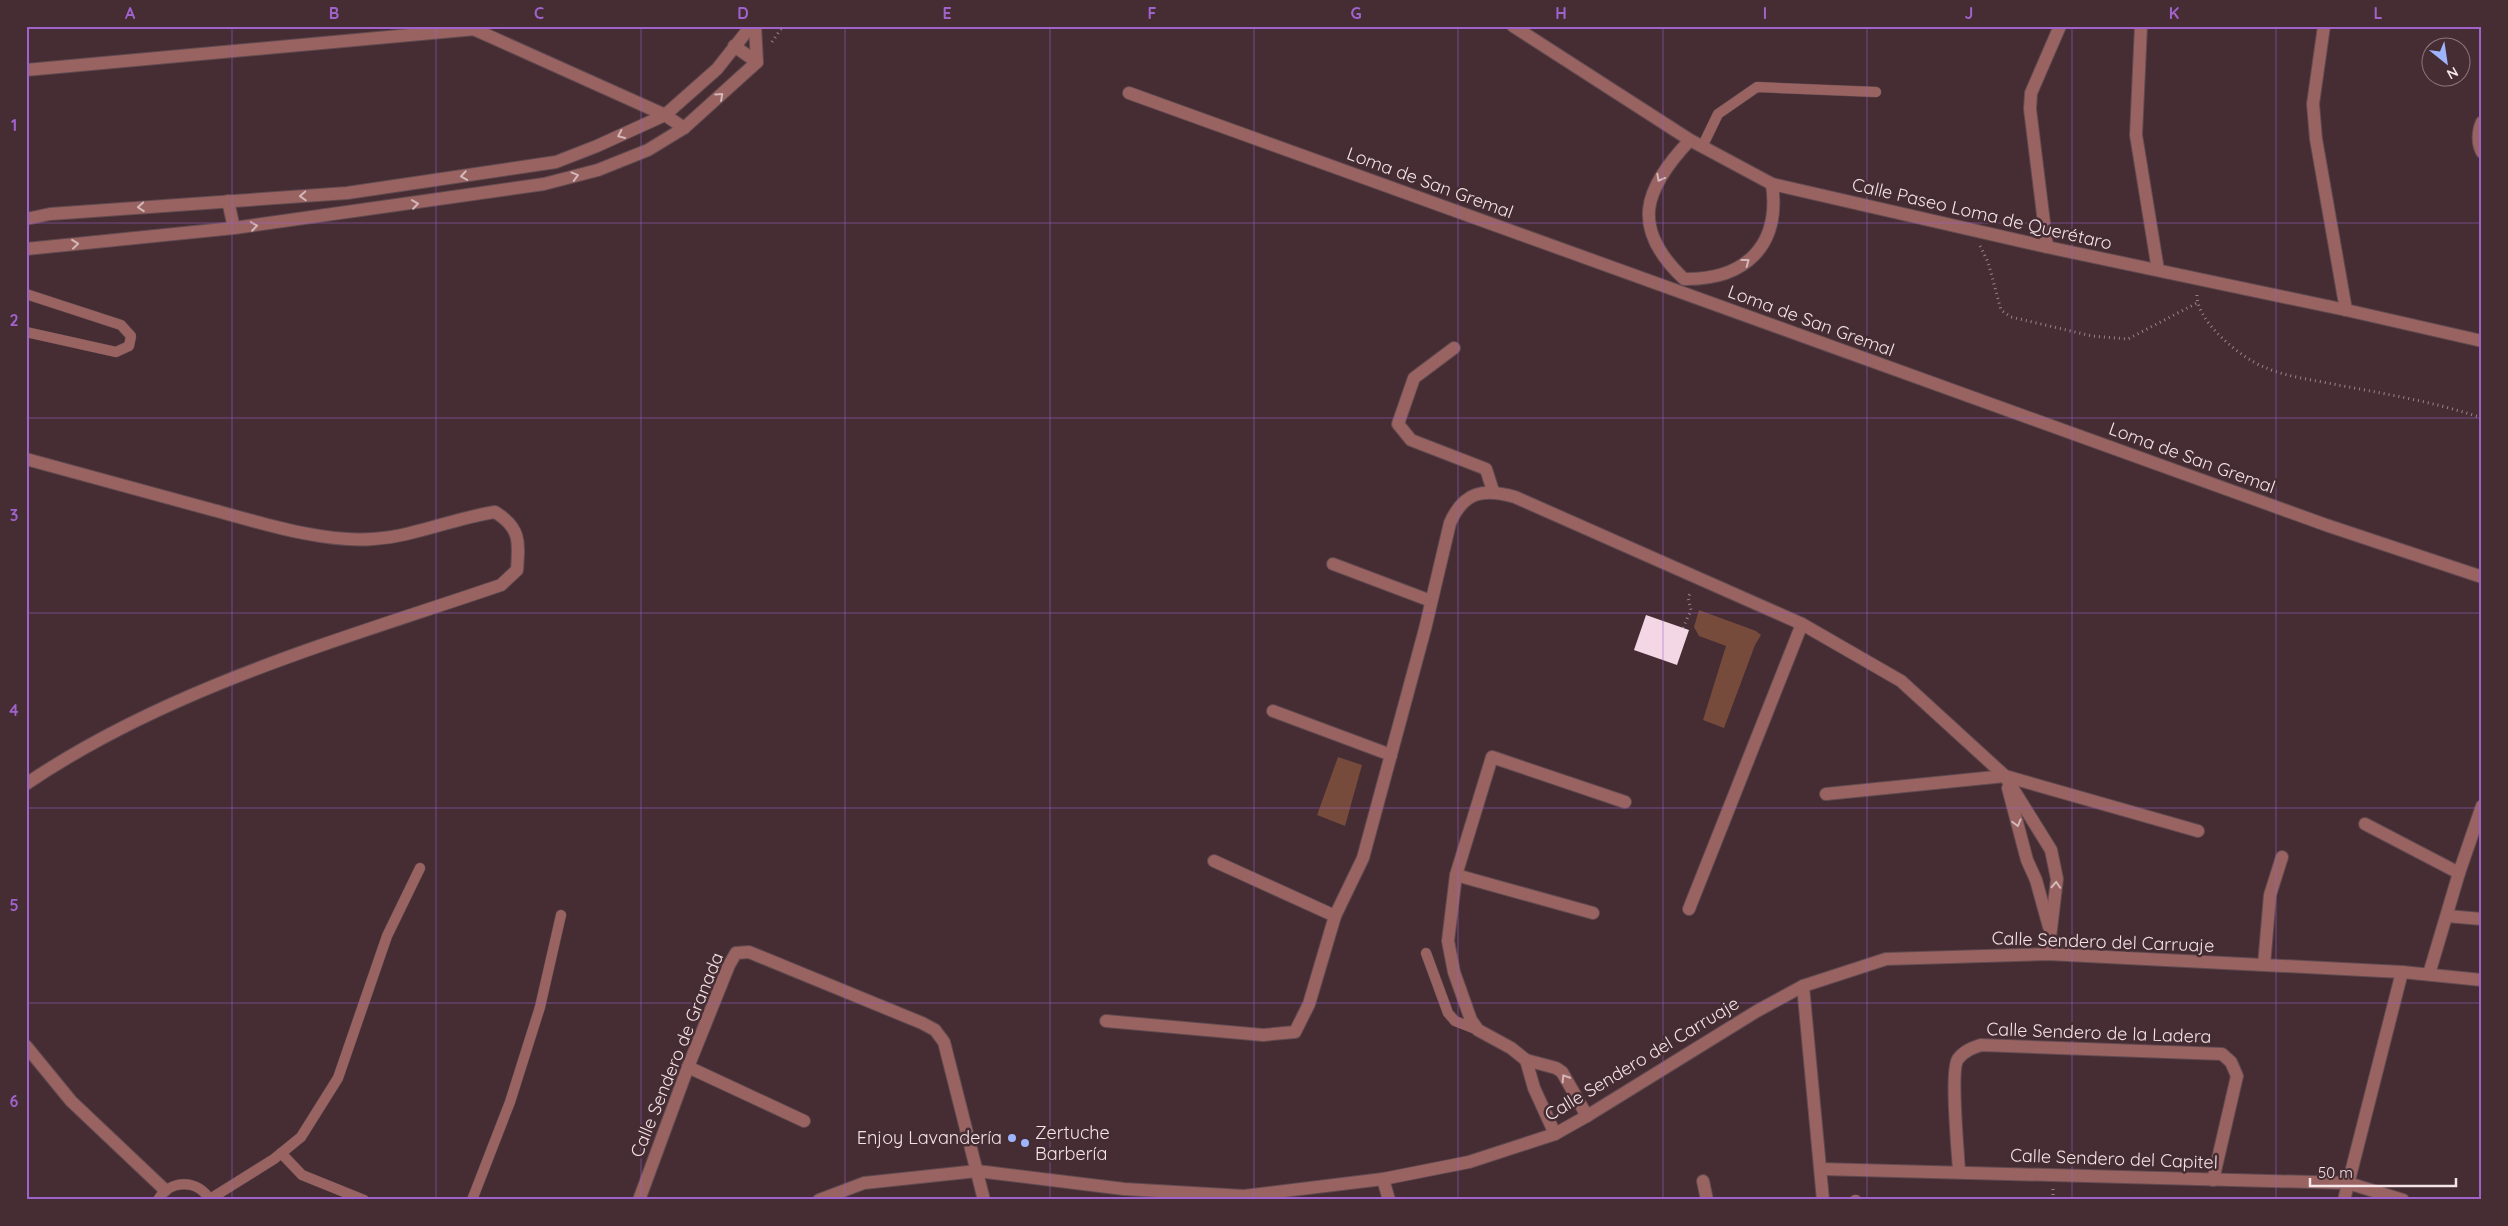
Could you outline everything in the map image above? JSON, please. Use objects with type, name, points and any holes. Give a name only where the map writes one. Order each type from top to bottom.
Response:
[{"type":"street","points":[[26,219],[50,214],[228,200],[346,194],[556,162],[597,146],[665,115],[717,69],[751,26]]},
{"type":"street","points":[[755,26],[757,62]]},
{"type":"street","name":"Calle Paseo Loma de Querétaro","points":[[1513,26],[1690,140],[1772,184],[2047,247],[2346,310],[2482,341]]},
{"type":"street","points":[[2047,247],[2030,109],[2031,92],[2060,26]]},
{"type":"street","points":[[2141,26],[2136,134],[2158,270]]},
{"type":"street","points":[[2324,26],[2313,104],[2316,139],[2346,310]]},
{"type":"street","points":[[26,70],[472,28],[665,115],[684,128]]},
{"type":"street","points":[[734,46],[757,62]]},
{"type":"street","points":[[26,249],[234,228],[544,184],[598,170],[648,150],[684,128],[757,62]]},
{"type":"street","name":"Loma de San Gremal","points":[[1129,93],[2326,525],[2482,577]]},
{"type":"street","points":[[2482,122],[2479,129],[2479,147],[2482,152]]},
{"type":"street","points":[[1690,140],[1670,161],[1648,206],[1648,220],[1656,246],[1670,266],[1684,279],[1706,280],[1734,271],[1754,256],[1763,244],[1775,206],[1772,184]]},
{"type":"street","points":[[228,200],[234,228]]},
{"type":"street","points":[[1677,292],[1684,279]]},
{"type":"street","points":[[1454,348],[1414,378],[1398,424],[1411,440],[1486,469],[1493,491]]},
{"type":"street","points":[[26,459],[271,526],[318,536],[372,540],[419,532],[467,516],[495,512],[510,521],[519,543],[517,570],[501,584],[244,674],[133,721],[26,784]]},
{"type":"street","points":[[1106,1021],[1263,1036],[1294,1032],[1309,1004],[1335,916],[1363,858],[1450,522],[1455,510],[1472,495],[1493,491],[1515,498],[1802,624],[1901,681],[2005,776],[2051,850],[2058,879],[2048,954]]},
{"type":"street","points":[[1333,564],[1431,601]]},
{"type":"street","points":[[1689,909],[1802,624]]},
{"type":"street","points":[[1273,712],[1391,755]]},
{"type":"street","points":[[1587,1116],[1562,1072],[1556,1068],[1526,1060],[1511,1048],[1478,1030],[1471,1020],[1463,999],[1448,941],[1456,875],[1492,758],[1625,802]]},
{"type":"street","points":[[2005,776],[2027,860],[2036,880],[2051,933]]},
{"type":"street","points":[[1826,794],[2005,776],[2198,831]]},
{"type":"street","points":[[2428,974],[2482,806]]},
{"type":"street","points":[[2365,824],[2459,873]]},
{"type":"street","points":[[2264,965],[2270,895],[2282,857]]},
{"type":"street","points":[[1214,860],[1335,916]]},
{"type":"street","points":[[1456,875],[1593,913]]},
{"type":"street","points":[[2447,916],[2482,919]]},
{"type":"street","name":"Calle Sendero de Granada","points":[[639,1200],[688,1067],[729,965],[736,953],[749,952],[922,1022],[935,1030],[944,1042],[978,1170]]},
{"type":"street","name":"Calle Sendero del Carruaje","points":[[819,1200],[864,1183],[978,1170],[1124,1194],[1244,1198],[1384,1178],[1469,1162],[1555,1134],[1757,1011],[1803,986],[1886,959],[2048,954],[2402,972],[2482,980]]},
{"type":"street","points":[[2344,1200],[2402,972]]},
{"type":"street","points":[[1803,986],[1823,1200]]},
{"type":"street","name":"Calle Sendero de la Ladera","points":[[1959,1171],[1955,1076],[1957,1060],[1970,1049],[1981,1045],[2222,1054],[2231,1062],[2237,1076],[2213,1180]]},
{"type":"street","points":[[26,1046],[71,1101],[162,1195]]},
{"type":"street","points":[[1526,1060],[1534,1088],[1555,1134]]},
{"type":"street","points":[[688,1067],[804,1121]]},
{"type":"street","name":"Calle Sendero del Capitel","points":[[1821,1169],[1959,1171],[2060,1176],[2348,1183],[2403,1200]]},
{"type":"street","points":[[978,1170],[984,1200]]},
{"type":"street","points":[[1384,1178],[1388,1200]]},
{"type":"street","points":[[1704,1181],[1707,1200]]},
{"type":"lane","points":[[1702,147],[1718,114],[1757,87],[1876,92]]},
{"type":"lane","points":[[26,294],[121,325],[130,336],[129,346],[116,352],[26,332]]},
{"type":"lane","points":[[162,1195],[174,1186],[192,1185],[201,1189],[210,1200],[281,1153],[301,1137],[338,1078],[387,936],[420,868]]},
{"type":"lane","points":[[472,1200],[516,1083],[540,1007],[561,915]]},
{"type":"lane","points":[[1426,953],[1448,1013],[1455,1021],[1478,1030]]},
{"type":"lane","points":[[281,1153],[302,1175],[364,1200]]},
{"type":"path","points":[[1976,231],[1983,256],[1988,262],[2000,310],[2011,317],[2092,336],[2128,339],[2197,303]]},
{"type":"path","points":[[2197,278],[2197,303],[2213,328],[2233,348],[2264,368],[2319,381],[2449,406],[2482,418]]},
{"type":"path","points":[[1683,628],[1690,610],[1688,598]]},
{"type":"shaded area","points":[[1699,610],[1756,631],[1761,635],[1755,645],[1724,728],[1703,720],[1726,646],[1699,636],[1694,627]]},
{"type":"shaded area","points":[[1338,757],[1362,765],[1345,826],[1317,815]]},
{"type":"building","points":[[1646,615],[1689,630],[1677,665],[1634,650]]},
{"type":"place","name":"Enjoy Lavandería","points":[[1012,1138]]},
{"type":"place","name":"Zertuche Barbería","points":[[1025,1143]]}]
